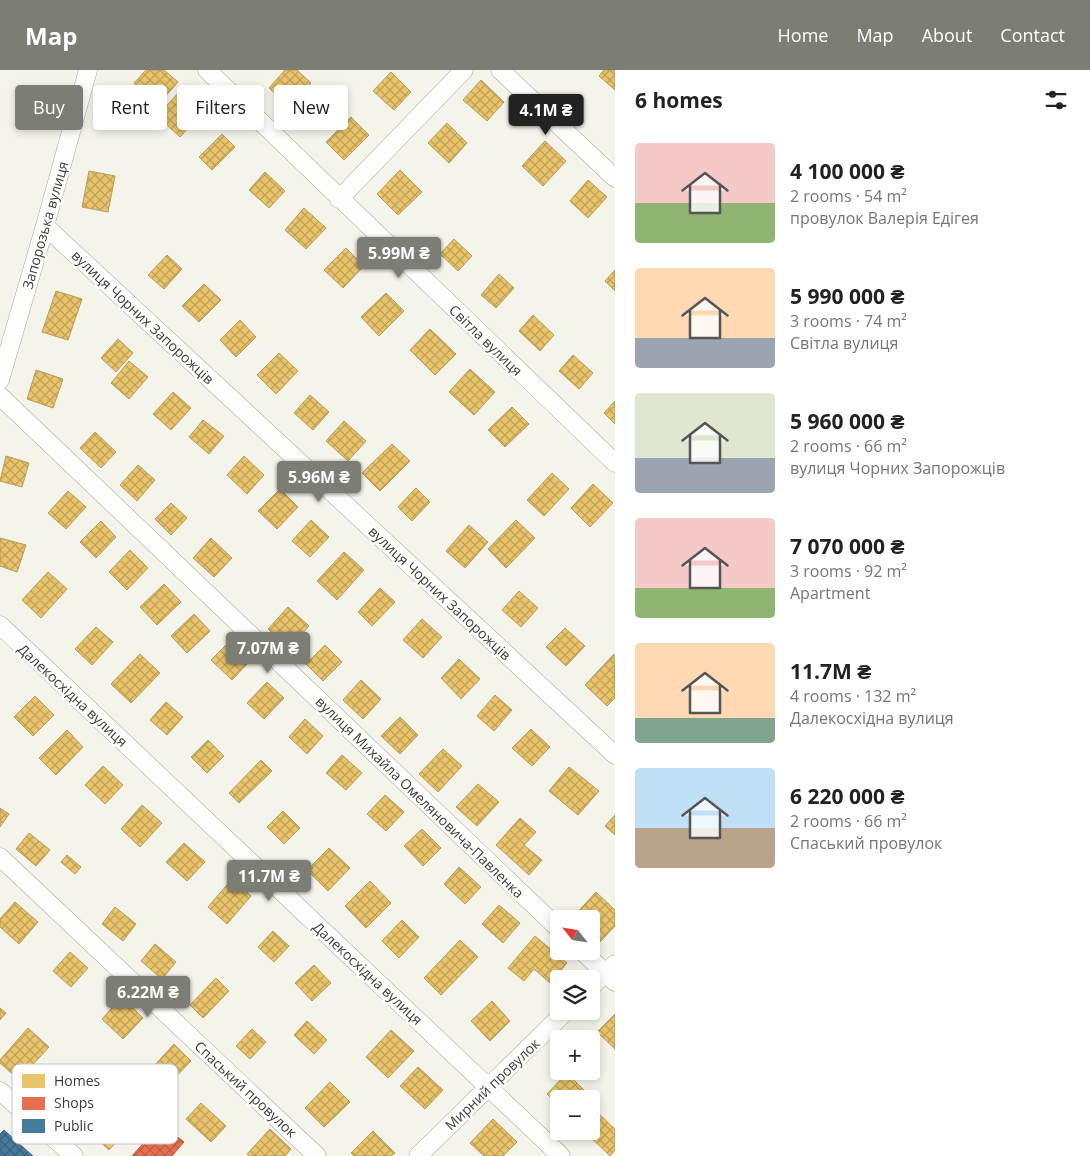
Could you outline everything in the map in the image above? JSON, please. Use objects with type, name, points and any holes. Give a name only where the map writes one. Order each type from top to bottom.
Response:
[{"type":"street","name":"Запорозька вулиця","points":[[0,380],[88,70]]},
{"type":"street","name":"Світла вулиця","points":[[207,70],[615,464]]},
{"type":"street","points":[[339,199],[464,70]]},
{"type":"street","points":[[500,70],[615,178]]},
{"type":"street","name":"вулиця Чорних Запорожців","points":[[45,226],[615,756]]},
{"type":"street","name":"вулиця Михайла Омеляновича-Павленка","points":[[0,396],[550,920]]},
{"type":"street","name":"Далекосхідна вулиця","points":[[0,625],[561,1156]]},
{"type":"street","name":"Спаський провулок","points":[[0,857],[317,1156]]},
{"type":"street","points":[[594,960],[612,973],[600,981]]},
{"type":"street","name":"Мирний провулок","points":[[418,1156],[557,1020]]},
{"type":"street","points":[[0,1091],[12,1102]]},
{"type":"street","points":[[60,1144],[74,1156]]},
{"type":"building: Homes","points":[[146,70],[164,70],[178,82],[167,95],[167,85],[136,85],[134,83]]},
{"type":"building: Homes","points":[[285,70],[297,70],[311,83],[309,85],[274,85],[274,93],[269,88]]},
{"type":"building: Homes","points":[[604,70],[615,70],[615,90],[599,76]]},
{"type":"building: Homes","points":[[391,72],[411,92],[394,110],[373,91]]},
{"type":"building: Homes","points":[[481,80],[504,102],[487,121],[463,100]]},
{"type":"building: Homes","points":[[177,94],[177,130],[186,130],[180,137],[167,125],[167,105]]},
{"type":"building: Homes","points":[[351,117],[369,135],[344,160],[326,142],[338,130],[348,130],[348,120]]},
{"type":"building: Homes","points":[[447,123],[467,143],[449,163],[428,143]]},
{"type":"building: Homes","points":[[222,134],[235,147],[212,170],[199,157]]},
{"type":"building: Homes","points":[[545,141],[566,161],[543,186],[522,166]]},
{"type":"building: Homes","points":[[400,170],[422,192],[398,215],[377,194]]},
{"type":"building: Homes","points":[[89,171],[115,176],[108,212],[82,207]]},
{"type":"building: Homes","points":[[265,172],[285,191],[269,208],[249,190]]},
{"type":"building: Homes","points":[[588,180],[607,197],[588,218],[570,201]]},
{"type":"building: Homes","points":[[304,208],[326,228],[306,249],[285,230]]},
{"type":"building: Homes","points":[[454,239],[472,256],[458,271],[440,254]]},
{"type":"building: Homes","points":[[346,248],[364,266],[343,288],[324,270]]},
{"type":"building: Homes","points":[[167,255],[182,269],[164,289],[148,275]]},
{"type":"building: Homes","points":[[615,270],[615,291],[605,281]]},
{"type":"building: Homes","points":[[499,274],[514,288],[496,308],[481,295]]},
{"type":"building: Homes","points":[[204,284],[221,300],[199,322],[182,306]]},
{"type":"building: Homes","points":[[56,291],[82,299],[68,340],[42,332]]},
{"type":"building: Homes","points":[[386,293],[404,311],[379,336],[361,317]]},
{"type":"building: Homes","points":[[533,315],[554,335],[540,351],[519,331]]},
{"type":"building: Homes","points":[[240,320],[256,337],[236,357],[220,340]]},
{"type":"building: Homes","points":[[430,329],[456,354],[435,375],[410,350]]},
{"type":"building: Homes","points":[[118,339],[133,353],[116,372],[101,358]]},
{"type":"building: Homes","points":[[279,353],[298,371],[276,394],[257,375]]},
{"type":"building: Homes","points":[[573,355],[593,373],[579,389],[559,371]]},
{"type":"building: Homes","points":[[129,361],[148,377],[129,399],[111,383]]},
{"type":"building: Homes","points":[[470,369],[495,392],[474,415],[449,392]]},
{"type":"building: Homes","points":[[36,370],[63,379],[53,408],[27,399]]},
{"type":"building: Homes","points":[[173,392],[191,408],[171,430],[153,414]]},
{"type":"building: Homes","points":[[310,395],[329,412],[313,430],[294,413]]},
{"type":"building: Homes","points":[[615,401],[615,424],[604,413]]},
{"type":"building: Homes","points":[[512,407],[529,424],[505,447],[488,430]]},
{"type":"building: Homes","points":[[203,420],[224,436],[209,454],[189,437]]},
{"type":"building: Homes","points":[[344,421],[366,441],[348,461],[326,441]]},
{"type":"building: Homes","points":[[95,432],[116,452],[101,468],[80,448]]},
{"type":"building: Homes","points":[[392,444],[410,461],[380,491],[362,473]]},
{"type":"building: Homes","points":[[6,456],[29,463],[22,487],[0,481]]},
{"type":"building: Homes","points":[[244,456],[264,475],[247,494],[227,475]]},
{"type":"building: Homes","points":[[138,465],[155,480],[137,501],[120,485]]},
{"type":"building: Homes","points":[[552,473],[569,489],[544,516],[527,500]]},
{"type":"building: Homes","points":[[593,484],[613,503],[590,527],[571,508]]},
{"type":"building: Homes","points":[[416,488],[430,502],[412,521],[398,507]]},
{"type":"building: Homes","points":[[280,489],[298,507],[277,529],[258,511]]},
{"type":"building: Homes","points":[[68,491],[86,507],[66,529],[48,513]]},
{"type":"building: Homes","points":[[171,503],[187,518],[171,535],[155,519]]},
{"type":"building: Homes","points":[[311,520],[329,537],[310,557],[292,541]]},
{"type":"building: Homes","points":[[516,520],[535,538],[506,568],[488,549]]},
{"type":"building: Homes","points":[[101,521],[116,537],[96,558],[80,542]]},
{"type":"building: Homes","points":[[469,525],[488,542],[465,568],[446,551]]},
{"type":"building: Homes","points":[[0,538],[26,545],[17,572],[0,566]]},
{"type":"building: Homes","points":[[211,538],[232,558],[214,577],[193,558]]},
{"type":"building: Homes","points":[[130,550],[148,568],[127,590],[109,572]]},
{"type":"building: Homes","points":[[344,552],[364,570],[337,600],[317,581]]},
{"type":"building: Homes","points":[[48,572],[67,589],[41,618],[22,600]]},
{"type":"building: Homes","points":[[164,584],[181,602],[157,625],[140,607]]},
{"type":"building: Homes","points":[[380,588],[395,602],[372,626],[358,612]]},
{"type":"building: Homes","points":[[519,591],[538,608],[521,627],[502,610]]},
{"type":"building: Homes","points":[[288,607],[309,626],[289,648],[268,629]]},
{"type":"building: Homes","points":[[194,614],[210,631],[187,653],[171,636]]},
{"type":"building: Homes","points":[[422,619],[442,637],[423,658],[403,640]]},
{"type":"building: Homes","points":[[96,627],[113,642],[92,665],[75,649]]},
{"type":"building: Homes","points":[[565,628],[585,646],[566,666],[546,647]]},
{"type":"building: Homes","points":[[228,643],[248,663],[232,680],[211,660]]},
{"type":"building: Homes","points":[[325,645],[342,662],[323,681],[306,664]]},
{"type":"building: Homes","points":[[140,654],[160,673],[131,703],[111,684]]},
{"type":"building: Homes","points":[[614,654],[615,698],[607,706],[585,685]]},
{"type":"building: Homes","points":[[459,659],[480,679],[461,699],[441,678]]},
{"type":"building: Homes","points":[[361,680],[381,699],[363,719],[343,700]]},
{"type":"building: Homes","points":[[267,682],[284,698],[264,719],[247,703]]},
{"type":"building: Homes","points":[[495,695],[512,710],[494,731],[477,716]]},
{"type":"building: Homes","points":[[35,696],[54,715],[33,736],[14,717]]},
{"type":"building: Homes","points":[[166,702],[183,717],[167,735],[150,720]]},
{"type":"building: Homes","points":[[400,717],[418,735],[400,754],[381,736]]},
{"type":"building: Homes","points":[[305,719],[323,736],[307,754],[289,737]]},
{"type":"building: Homes","points":[[531,729],[550,747],[532,766],[512,748]]},
{"type":"building: Homes","points":[[67,730],[83,747],[56,775],[39,758]]},
{"type":"building: Homes","points":[[208,740],[224,756],[207,773],[191,757]]},
{"type":"building: Homes","points":[[443,749],[462,766],[438,792],[419,774]]},
{"type":"building: Homes","points":[[342,755],[362,773],[346,790],[326,773]]},
{"type":"building: Homes","points":[[261,760],[272,771],[239,803],[229,793]]},
{"type":"building: Homes","points":[[103,766],[123,785],[105,804],[85,785]]},
{"type":"building: Homes","points":[[569,767],[599,791],[578,815],[549,791]]},
{"type":"building: Homes","points":[[478,784],[499,802],[477,826],[456,807]]},
{"type":"building: Homes","points":[[385,795],[404,812],[386,831],[367,814]]},
{"type":"building: Homes","points":[[142,805],[162,823],[140,847],[121,829]]},
{"type":"building: Homes","points":[[0,808],[9,814],[0,827]]},
{"type":"building: Homes","points":[[283,811],[300,828],[284,844],[267,827]]},
{"type":"building: Homes","points":[[615,815],[615,835],[605,826]]},
{"type":"building: Homes","points":[[520,818],[536,832],[524,845],[542,860],[529,875],[496,845]]},
{"type":"building: Homes","points":[[422,829],[441,848],[423,866],[404,846]]},
{"type":"building: Homes","points":[[29,833],[50,850],[36,866],[16,849]]},
{"type":"building: Homes","points":[[184,843],[205,862],[187,881],[166,862]]},
{"type":"building: Homes","points":[[329,848],[350,868],[328,891],[307,870]]},
{"type":"building: Homes","points":[[67,855],[81,867],[75,874],[61,862]]},
{"type":"building: Homes","points":[[459,867],[481,887],[465,904],[444,884]]},
{"type":"building: Homes","points":[[232,879],[251,896],[227,924],[208,907]]},
{"type":"building: Homes","points":[[370,881],[391,903],[366,928],[345,906]]},
{"type":"building: Homes","points":[[596,892],[615,910],[615,926],[600,942],[600,910],[579,910]]},
{"type":"building: Homes","points":[[15,902],[38,922],[19,944],[0,927],[0,919]]},
{"type":"building: Homes","points":[[499,905],[520,923],[503,943],[482,924]]},
{"type":"building: Homes","points":[[115,907],[136,924],[123,941],[102,924]]},
{"type":"building: Homes","points":[[402,920],[419,937],[399,958],[382,941]]},
{"type":"building: Homes","points":[[273,931],[289,946],[274,962],[258,947]]},
{"type":"building: Homes","points":[[535,936],[550,949],[550,960],[563,960],[567,963],[561,970],[550,970],[550,983],[534,969],[524,981],[508,968]]},
{"type":"building: Homes","points":[[460,940],[478,957],[441,995],[424,978]]},
{"type":"building: Homes","points":[[155,944],[176,962],[162,979],[141,961]]},
{"type":"building: Homes","points":[[70,952],[88,968],[71,987],[53,971]]},
{"type":"building: Homes","points":[[314,965],[331,983],[312,1001],[295,983]]},
{"type":"building: Homes","points":[[216,978],[229,991],[203,1018],[190,1005]]},
{"type":"building: Homes","points":[[122,997],[143,1018],[123,1039],[102,1019]]},
{"type":"building: Homes","points":[[492,1001],[510,1021],[490,1041],[471,1021]]},
{"type":"building: Homes","points":[[0,1008],[6,1013],[0,1020]]},
{"type":"building: Homes","points":[[615,1014],[615,1049],[600,1035],[599,1030]]},
{"type":"building: Homes","points":[[307,1021],[327,1040],[314,1054],[294,1035]]},
{"type":"building: Homes","points":[[28,1028],[49,1047],[34,1064],[12,1064],[12,1074],[0,1063],[0,1060]]},
{"type":"building: Homes","points":[[252,1029],[266,1042],[250,1059],[236,1046]]},
{"type":"building: Homes","points":[[391,1030],[414,1051],[388,1078],[366,1057]]},
{"type":"building: Homes","points":[[174,1044],[191,1061],[178,1075],[178,1064],[156,1064]]},
{"type":"building: Homes","points":[[418,1067],[443,1090],[425,1109],[400,1086]]},
{"type":"building: Homes","points":[[560,1080],[574,1080],[584,1090],[551,1090]]},
{"type":"building: Homes","points":[[330,1082],[350,1102],[324,1127],[305,1108]]},
{"type":"building: Homes","points":[[201,1103],[226,1126],[211,1142],[186,1119]]},
{"type":"building: Homes","points":[[600,1115],[615,1129],[615,1150],[610,1156],[593,1140],[600,1140]]},
{"type":"building: Homes","points":[[493,1119],[517,1142],[503,1156],[484,1156],[470,1143]]},
{"type":"building: Homes","points":[[270,1129],[291,1149],[285,1156],[250,1156],[247,1154]]},
{"type":"building: Homes","points":[[373,1131],[395,1153],[391,1156],[354,1156],[351,1153]]},
{"type":"building: Homes","points":[[102,1144],[114,1144],[109,1150]]},
{"type":"building: Shops","points":[[178,1137],[184,1142],[172,1156],[132,1156],[143,1144],[178,1144]]},
{"type":"building: Public","points":[[4,1130],[12,1137],[12,1144],[20,1144],[33,1156],[0,1156],[0,1134]]}]
